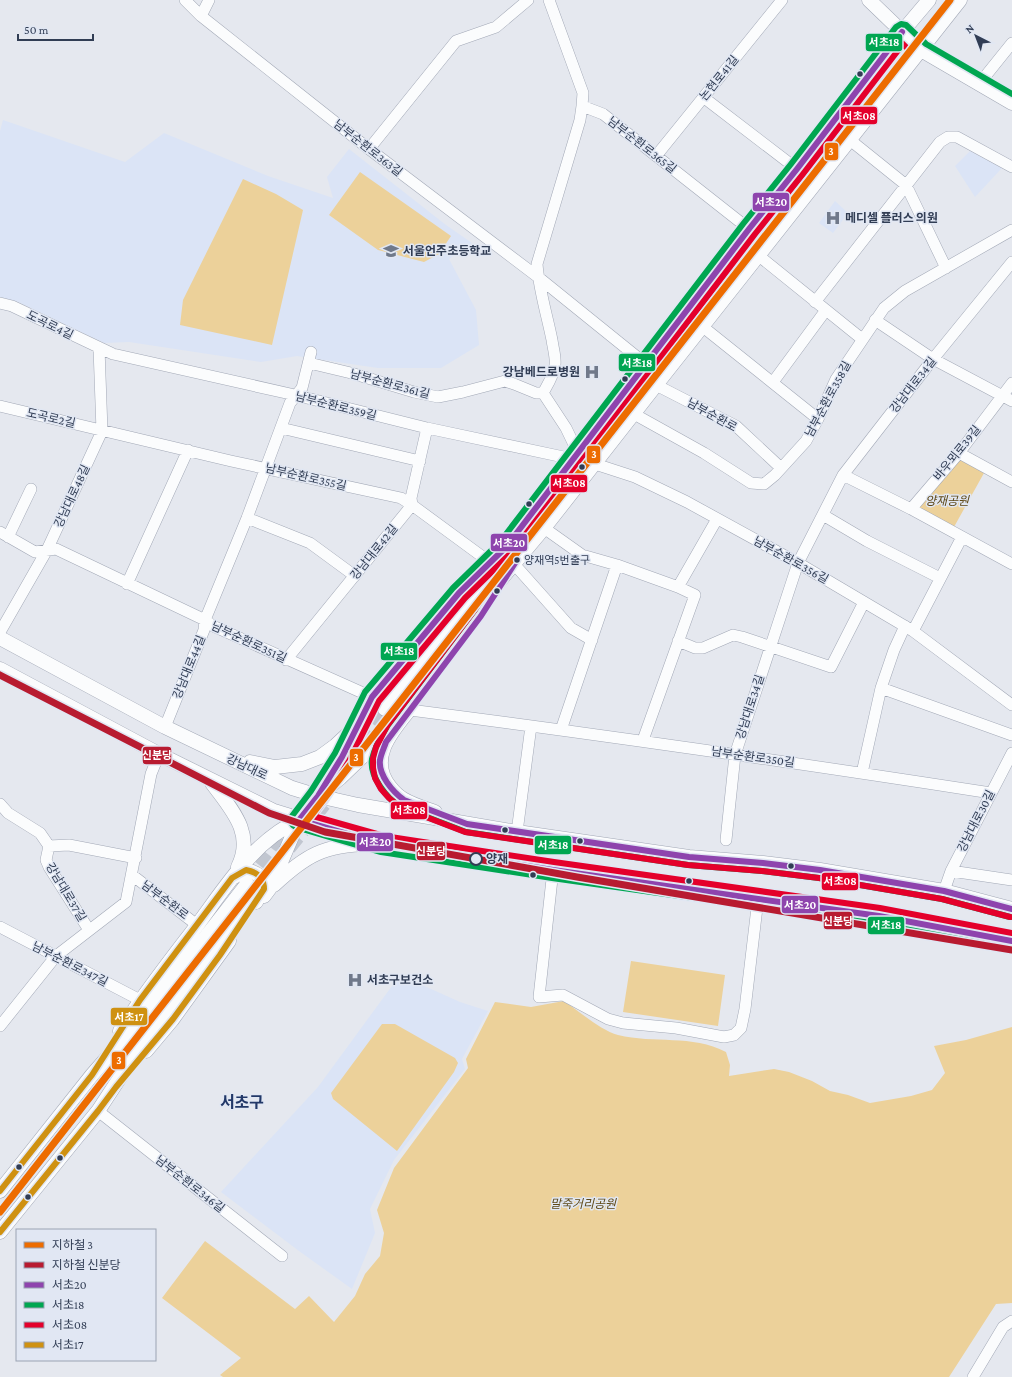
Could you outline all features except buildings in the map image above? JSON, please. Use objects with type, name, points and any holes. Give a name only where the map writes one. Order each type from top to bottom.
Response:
[{"type":"main road","points":[[869,0],[921,50],[1012,103]]},
{"type":"main road","points":[[467,824],[404,800],[392,790],[383,776],[380,769],[382,754],[399,712],[463,608],[506,548],[749,229],[902,32],[929,0]]},
{"type":"main road","points":[[318,796],[340,778],[481,616],[514,564],[703,327],[960,0]]},
{"type":"main road","points":[[223,756],[260,765],[275,767],[292,766],[313,761],[335,746],[350,732],[372,697],[460,592],[506,548]]},
{"type":"main road","name":"강남대로","points":[[0,638],[164,727],[292,788],[318,796],[358,805],[517,832],[689,857],[763,863],[944,891],[1012,909]]},
{"type":"main road","points":[[1,671],[159,754],[274,811],[299,820],[382,844],[553,870],[879,916],[1012,941]]},
{"type":"main road","points":[[372,697],[377,699],[377,710],[384,719],[394,720],[400,718],[399,712]]},
{"type":"main road","points":[[270,888],[299,820],[318,796],[356,733],[372,697]]},
{"type":"main road","points":[[210,780],[233,811],[244,836],[242,856],[232,878]]},
{"type":"main road","points":[[92,1075],[140,1000],[232,878],[264,843],[282,828],[299,820]]},
{"type":"main road","points":[[112,1090],[172,1020],[235,933],[270,888],[296,866],[321,851],[335,846],[382,844]]},
{"type":"main road","points":[[232,878],[246,870],[252,871],[258,874],[264,884],[264,889],[235,933]]},
{"type":"main road","points":[[0,1191],[92,1075],[251,888],[161,1015],[98,1111],[0,1232]]},
{"type":"street","name":"남부순환로363길","points":[[185,0],[201,16],[369,149],[538,277],[646,365]]},
{"type":"street","points":[[201,16],[209,0]]},
{"type":"street","points":[[369,149],[456,41],[496,27],[528,0]]},
{"type":"street","points":[[549,0],[583,93],[580,120],[537,264],[538,277],[549,322],[555,358],[555,365],[551,378],[543,393],[566,428],[576,456]]},
{"type":"street","name":"논현로41길","points":[[656,156],[782,0]]},
{"type":"street","points":[[979,84],[1012,43]]},
{"type":"street","points":[[703,97],[797,169]]},
{"type":"street","name":"남부순환로365길","points":[[582,106],[603,114],[749,229]]},
{"type":"street","points":[[814,302],[940,142],[948,137],[956,137],[1012,166]]},
{"type":"street","points":[[850,140],[906,185],[946,268]]},
{"type":"street","name":"남부순환로358길","points":[[634,414],[704,453],[751,483],[764,484],[775,475],[806,441],[818,419],[836,379],[884,308],[905,291],[1012,230]]},
{"type":"street","points":[[759,256],[814,302],[862,339]]},
{"type":"street","name":"강남대로34길","points":[[726,840],[735,755],[798,563],[843,475],[933,359],[1012,262]]},
{"type":"street","name":"도곡로4길","points":[[0,303],[12,306],[99,348]]},
{"type":"street","points":[[773,382],[826,310]]},
{"type":"street","points":[[875,320],[933,359],[1012,401]]},
{"type":"street","points":[[703,327],[818,419]]},
{"type":"street","name":"남부순환로359길","points":[[99,348],[113,354],[427,428],[576,456]]},
{"type":"street","name":"강남대로48길","points":[[0,632],[47,550],[102,430],[99,348]]},
{"type":"street","name":"남부순환로361길","points":[[310,358],[351,373],[414,392],[438,397],[504,381],[536,393],[543,393]]},
{"type":"street","name":"강남대로44길","points":[[164,727],[204,630],[205,620],[247,518],[290,403],[302,388],[310,358]]},
{"type":"street","name":"바우뫼로39길","points":[[911,509],[959,453],[1012,383]]},
{"type":"street","name":"남부순환로","points":[[656,385],[736,426],[781,468]]},
{"type":"street","name":"도곡로2길","points":[[0,406],[102,430]]},
{"type":"street","points":[[281,428],[420,461]]},
{"type":"street","points":[[412,505],[411,498],[427,428]]},
{"type":"street","name":"남부순환로355길","points":[[102,430],[401,498],[491,562]]},
{"type":"street","points":[[127,584],[188,450]]},
{"type":"street","points":[[959,453],[1012,482]]},
{"type":"street","name":"남부순환로356길","points":[[594,464],[635,477],[687,502],[798,563],[909,628],[1012,705]]},
{"type":"street","points":[[843,475],[911,509],[1012,564]]},
{"type":"street","name":"남부순환로351길","points":[[31,489],[4,534],[35,552],[56,549],[205,620],[213,626],[286,660],[372,697]]},
{"type":"street","name":"강남대로42길","points":[[286,660],[412,505]]},
{"type":"street","points":[[823,515],[867,541],[940,578]]},
{"type":"street","points":[[247,518],[310,542],[355,576]]},
{"type":"street","points":[[678,587],[717,519]]},
{"type":"street","points":[[544,528],[582,555],[617,565],[678,587],[694,595],[643,740]]},
{"type":"street","points":[[862,773],[881,688],[894,650],[940,578],[962,537]]},
{"type":"street","points":[[514,564],[571,628],[592,640]]},
{"type":"street","points":[[561,730],[617,565]]},
{"type":"street","points":[[678,641],[695,648],[703,648],[733,635],[831,667],[864,602]]},
{"type":"street","points":[[881,688],[1012,735]]},
{"type":"street","name":"남부순환로350길","points":[[399,712],[643,740],[735,755],[991,792]]},
{"type":"street","points":[[517,832],[531,726]]},
{"type":"street","name":"강남대로30길","points":[[944,891],[951,871],[1012,753]]},
{"type":"street","name":"강남대로37길","points":[[0,1026],[56,956],[126,902],[136,858],[151,774],[159,754]]},
{"type":"street","points":[[0,804],[8,813],[40,833],[49,846]]},
{"type":"street","name":"강남대로37길","points":[[89,930],[49,868],[46,860],[49,846],[69,845],[136,858]]},
{"type":"street","points":[[553,870],[539,997],[563,995],[608,1019],[623,1023],[676,1028],[724,1037],[734,1035],[741,1028],[745,1009],[758,899]]},
{"type":"street","points":[[951,871],[1012,880]]},
{"type":"street","name":"남부순환로","points":[[132,875],[197,925]]},
{"type":"street","name":"남부순환로347길","points":[[0,928],[140,1000]]},
{"type":"street","name":"남부순환로346길","points":[[98,1111],[282,1256]]},
{"type":"street","points":[[973,1377],[1003,1327],[1012,1321]]},
{"type":"shaded area","points":[[3,120],[125,162],[164,133],[268,176],[333,198],[327,177],[349,149],[446,225],[472,243],[449,259],[476,310],[479,345],[441,368],[378,368],[297,356],[261,362],[129,342],[104,343],[18,302],[0,297],[0,131]]},
{"type":"shaded area","points":[[970,151],[1002,168],[975,197],[955,166]]},
{"type":"shaded area","name":"메디셀 플러스 의원","points":[[835,201],[848,213],[833,233],[819,223]]},
{"type":"shaded area","points":[[400,975],[460,1002],[488,1011],[462,1059],[465,1069],[394,1160],[370,1209],[375,1233],[352,1289],[221,1192],[318,1087]]},
{"type":"green space","points":[[360,172],[451,236],[439,254],[424,262],[378,250],[329,215]]},
{"type":"green space","points":[[243,179],[276,194],[303,210],[272,345],[180,325],[183,300]]},
{"type":"green space","name":"양재공원","points":[[959,458],[984,473],[954,527],[917,507]]},
{"type":"green space","points":[[631,961],[725,975],[718,1026],[623,1012]]},
{"type":"green space","name":"말죽거리공원","points":[[564,1001],[597,1025],[611,1033],[632,1038],[686,1041],[713,1046],[726,1052],[730,1065],[729,1076],[774,1069],[789,1072],[812,1081],[830,1091],[848,1095],[870,1103],[911,1096],[932,1090],[945,1073],[934,1046],[966,1040],[1012,1027],[1012,1303],[996,1304],[949,1377],[223,1377],[220,1375],[241,1358],[162,1298],[205,1241],[295,1309],[309,1296],[334,1322],[355,1296],[365,1274],[380,1256],[384,1233],[377,1210],[394,1168],[468,1068],[466,1059],[495,1002],[531,1007]]},
{"type":"green space","points":[[382,1024],[395,1024],[455,1058],[458,1063],[454,1072],[397,1151],[333,1099],[331,1093]]},
{"type":"tunnel","points":[[347,757],[385,709]]},
{"type":"tunnel","points":[[374,741],[394,715]]},
{"type":"tunnel","points":[[289,848],[335,791]]},
{"type":"tunnel","points":[[248,883],[295,822]]},
{"type":"metro line","name":"3","points":[[0,1212],[950,0]]},
{"type":"metro line","name":"신분당","points":[[0,675],[269,813],[325,832],[577,877],[1012,950]]},
{"type":"transit line","name":"서초18","points":[[1011,949],[878,924],[552,878],[381,852],[296,827],[291,821],[292,816],[311,791],[335,753],[365,692],[453,588],[500,542],[743,224],[896,27],[901,24],[906,25],[926,44],[1012,94]]},
{"type":"transit line","name":"서초20","points":[[902,32],[749,229],[506,547],[459,593],[372,697],[342,757],[318,796],[299,820],[382,844],[553,870],[879,916],[1012,941]]},
{"type":"transit line","name":"서초08","points":[[1010,917],[942,899],[819,878],[762,871],[688,865],[465,832],[400,807],[381,789],[375,778],[373,768],[373,758],[376,747],[387,726],[474,611],[508,559],[910,51],[903,44],[755,234],[512,552],[465,598],[379,701],[349,761],[325,800],[313,816],[384,836],[554,862],[880,908],[1012,933]]},
{"type":"transit line","name":"서초18","points":[[510,556],[474,611],[388,725],[373,754],[372,766],[376,780],[390,799],[401,807],[466,832],[688,865],[762,871],[819,878],[942,899],[1010,917]]},
{"type":"transit line","name":"서초20","points":[[517,560],[481,616],[386,742],[380,760],[381,771],[387,783],[404,800],[467,824],[689,857],[763,863],[820,870],[944,891],[1012,909]]},
{"type":"transit line","name":"서초17","points":[[0,1191],[92,1075],[140,1000],[232,878],[246,870],[257,874],[263,881],[264,889],[220,955],[173,1019],[116,1087],[0,1232]]},
{"type":"place","name":"메디셀 플러스 의원","points":[[833,218]]},
{"type":"place","name":"서울언주초등학교","points":[[391,251]]},
{"type":"place","name":"강남베드로병원","points":[[592,372]]},
{"type":"place","name":"양재역5번출구","points":[[517,560]]},
{"type":"place","name":"양재","points":[[476,859]]},
{"type":"place","name":"서초구보건소","points":[[355,980]]},
{"type":"district","name":"서초구","points":[[242,1102]]}]
